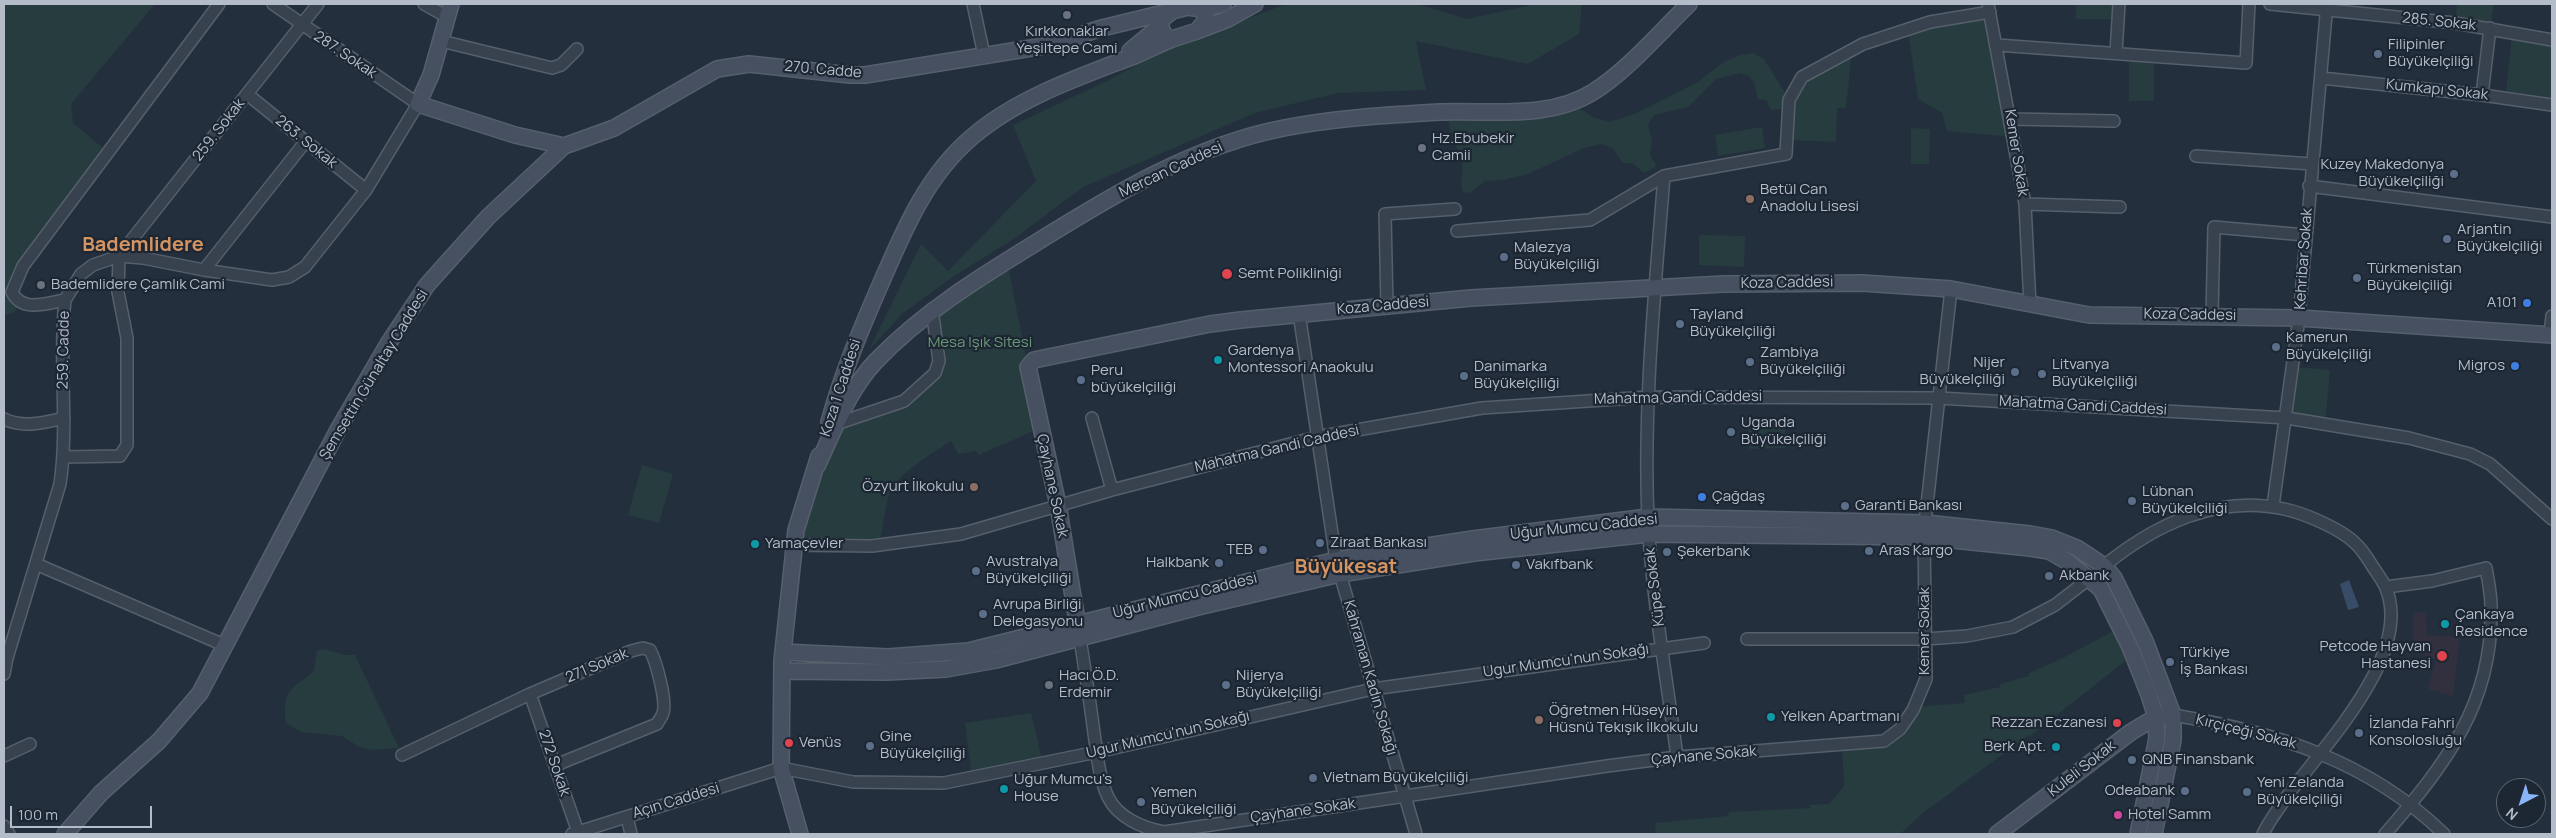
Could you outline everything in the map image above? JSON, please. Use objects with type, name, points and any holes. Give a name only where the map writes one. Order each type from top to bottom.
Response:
[{"type":"street","name":"259. Cadde","points":[[4,674],[5,654],[36,564],[60,484],[64,457],[62,326],[65,300],[32,306],[15,300],[12,292],[23,266],[219,4]]},
{"type":"street","name":"287. Sokak","points":[[273,4],[301,26],[418,104]]},
{"type":"street","name":"259. Sokak","points":[[119,256],[318,4]]},
{"type":"street","points":[[65,300],[81,274],[93,265],[119,256],[143,258],[204,270],[272,280],[288,277],[305,267],[366,190],[418,104],[431,75],[449,10],[424,4]]},
{"type":"street","points":[[973,4],[984,55]]},
{"type":"street","name":"270. Cadde","points":[[564,146],[614,128],[704,76],[732,66],[762,64],[850,75],[865,75],[1056,44],[1126,22],[1196,6],[1223,4]]},
{"type":"street","points":[[1160,26],[1165,36],[1172,39],[1198,31],[1238,14],[1255,4]]},
{"type":"street","name":"Mercan Caddesi","points":[[817,466],[836,424],[854,390],[866,373],[932,309],[1109,199],[1178,164],[1225,145],[1281,128],[1341,119],[1406,114],[1523,111],[1571,103],[1594,92],[1610,79],[1689,4]]},
{"type":"street","points":[[2116,53],[2119,4]]},
{"type":"street","points":[[1997,45],[2246,63],[2249,4]]},
{"type":"street","name":"285. Sokak","points":[[2270,4],[2326,7],[2490,28],[2552,40]]},
{"type":"street","points":[[1196,6],[1207,19],[1198,31]]},
{"type":"street","name":"Kehribar Sokak","points":[[2273,506],[2287,418],[2299,318],[2326,7]]},
{"type":"street","points":[[1457,231],[1590,220],[1664,176],[1786,154],[1789,100],[1802,77],[1863,44],[1930,22],[1989,8]]},
{"type":"street","name":"Kemer Sokak","points":[[1989,8],[2011,119],[2025,204],[2030,305]]},
{"type":"street","points":[[1122,60],[1160,26],[1163,18],[1170,12]]},
{"type":"street","points":[[1126,22],[1144,24],[1149,30],[1148,37]]},
{"type":"street","points":[[2482,95],[2490,28]]},
{"type":"street","name":"Koza 1 Caddesi","points":[[800,834],[781,768],[782,670],[793,545],[803,502],[817,466],[839,386],[858,335],[910,217],[938,172],[972,136],[1042,94],[1172,39]]},
{"type":"street","points":[[441,41],[552,68],[561,65],[577,49]]},
{"type":"street","name":"Kumkapı Sokak","points":[[2320,78],[2482,95],[2552,105]]},
{"type":"street","name":"263. Sokak","points":[[247,94],[366,190]]},
{"type":"street","points":[[418,104],[515,135],[564,146]]},
{"type":"street","points":[[2011,119],[2114,120]]},
{"type":"street","points":[[204,270],[306,141]]},
{"type":"street","name":"Şemsettin Günaltay Caddesi","points":[[65,834],[88,806],[159,741],[189,708],[226,646],[338,428],[388,344],[427,285],[488,217],[564,146]]},
{"type":"street","points":[[2196,156],[2312,164]]},
{"type":"street","name":"Küpe Sokak","points":[[1664,176],[1649,397],[1648,517],[1662,648],[1677,757]]},
{"type":"street","points":[[2309,186],[2552,217]]},
{"type":"street","points":[[2025,204],[2120,207]]},
{"type":"street","points":[[1387,307],[1385,214],[1455,209]]},
{"type":"street","points":[[2212,315],[2214,227],[2305,235]]},
{"type":"street","points":[[64,457],[120,456],[127,445],[127,338],[118,292],[119,256]]},
{"type":"street","name":"Koza Caddesi","points":[[1028,367],[1034,360],[1210,324],[1299,313],[1387,307],[1471,298],[1723,284],[1825,282],[1951,289],[2089,315],[2212,315],[2299,318],[2551,334]]},
{"type":"street","name":"Kemer Sokak","points":[[1884,741],[1900,729],[1913,710],[1926,679],[1924,530],[1951,289]]},
{"type":"street","points":[[836,424],[904,401],[935,373],[939,361],[932,309]]},
{"type":"street","name":"Kahraman Kadın Sokağı","points":[[1299,313],[1338,567],[1416,834]]},
{"type":"street","points":[[2551,334],[2552,316]]},
{"type":"street","name":"Çayhane Sokak","points":[[1028,367],[1058,505],[1097,752],[1108,797],[1131,820],[1147,828],[1164,832],[1677,757],[1884,741]]},
{"type":"street","name":"Mahatma Gandi Caddesi","points":[[793,545],[872,546],[917,541],[974,531],[1112,490],[1317,436],[1482,408],[1649,397],[1939,398],[2287,418],[2409,438],[2470,454],[2490,464],[2552,519]]},
{"type":"street","points":[[4,420],[23,425],[44,423],[64,418]]},
{"type":"street","points":[[1092,418],[1112,490]]},
{"type":"street","points":[[2104,566],[2148,534],[2205,510],[2236,506],[2273,506],[2304,513],[2355,542],[2386,587],[2391,624],[2378,670],[2360,699],[2293,788],[2263,834]]},
{"type":"street","name":"Uğur Mumcu Caddesi","points":[[783,652],[888,657],[946,655],[1018,640],[1078,624],[1472,539],[1648,517],[2052,538],[2077,548],[2104,566],[2114,578],[2145,641],[2173,715],[2173,740],[2154,834]]},
{"type":"street","name":"Uğur Mumcu Caddesi","points":[[782,670],[887,672],[946,669],[996,660],[1198,607],[1338,567],[1649,534],[1924,530],[2049,551],[2090,578],[2101,589],[2130,647],[2156,717],[2157,738],[2138,834]]},
{"type":"street","points":[[36,564],[226,646]]},
{"type":"street","points":[[2385,834],[2449,754],[2474,703],[2485,674],[2490,642],[2492,604],[2486,568],[2432,581],[2386,587]]},
{"type":"street","points":[[1747,639],[1926,639],[1967,636],[2013,626],[2055,605],[2090,578]]},
{"type":"street","name":"Ugur Mumcu'nun Sokağı","points":[[781,768],[853,782],[944,783],[1097,752],[1373,688],[1704,643]]},
{"type":"street","name":"271 Sokak","points":[[402,755],[530,694],[631,651],[642,648],[650,650],[654,657],[664,704],[664,712],[657,724],[556,765]]},
{"type":"street","name":"272 Sokak","points":[[530,694],[556,765],[574,833]]},
{"type":"street","name":"Kuleli Sokak","points":[[1997,834],[2131,732],[2156,717],[2173,715]]},
{"type":"street","name":"Kırçiçeği Sokak","points":[[2173,715],[2218,722],[2278,737],[2321,752],[2364,774],[2410,805],[2444,834]]},
{"type":"street","points":[[4,756],[30,744]]},
{"type":"street","name":"Açın Caddesi","points":[[574,833],[781,768]]},
{"type":"street","points":[[627,816],[631,834]]},
{"type":"street","points":[[4,826],[9,834]]},
{"type":"shaded area","name":"Petcode Hayvan Hastanesi","points":[[2413,612],[2426,613],[2427,635],[2460,637],[2453,696],[2428,689],[2436,659],[2414,650],[2407,650],[2407,646],[2413,646]]},
{"type":"green space","points":[[4,4],[155,4],[71,104],[73,123],[108,152],[14,282],[20,302],[14,313],[4,315]]},
{"type":"green space","points":[[1286,4],[1417,4],[1467,19],[1536,4],[1582,4],[1579,34],[1528,64],[1416,41],[1426,90],[1338,93],[1255,113],[1083,187],[1015,238],[954,276],[902,314],[869,350],[921,244],[948,271],[1036,181],[1013,125],[1109,80],[1167,49]]},
{"type":"green space","points":[[2076,4],[2112,4],[2112,19],[2076,19]]},
{"type":"green space","points":[[2457,4],[2494,4],[2490,28],[2455,23]]},
{"type":"green space","points":[[1990,12],[2014,137],[1947,131],[1942,113],[1918,99],[1908,30]]},
{"type":"green space","points":[[2512,37],[2552,46],[2552,98],[2506,91]]},
{"type":"green space","points":[[1852,50],[1846,108],[1837,108],[1836,142],[1787,140],[1789,108],[1771,110],[1766,100],[1758,99],[1754,83],[1749,76],[1741,73],[1716,79],[1688,107],[1654,115],[1648,125],[1652,141],[1650,155],[1657,166],[1644,173],[1632,163],[1623,163],[1613,149],[1602,144],[1584,148],[1528,174],[1503,180],[1485,181],[1469,193],[1463,192],[1461,184],[1462,162],[1450,131],[1449,117],[1571,103],[1595,118],[1610,122],[1637,113],[1681,91],[1699,81],[1722,63],[1740,55],[1753,53],[1764,59],[1789,99],[1802,77]]},
{"type":"green space","points":[[2129,62],[2154,62],[2154,101],[2129,101]]},
{"type":"green space","points":[[1762,127],[1765,148],[1718,156],[1715,135]]},
{"type":"green space","points":[[1911,128],[1930,129],[1929,164],[1911,164]]},
{"type":"green space","points":[[1699,235],[1745,236],[1744,267],[1699,265]]},
{"type":"green space","name":"Mesa Işık Sitesi","points":[[1007,261],[1040,428],[979,455],[976,451],[958,454],[951,441],[916,465],[899,479],[889,495],[879,545],[793,545],[836,424],[904,401],[935,373],[932,309]]},
{"type":"green space","points":[[2293,367],[2330,370],[2325,424],[2287,418]]},
{"type":"green space","points":[[1748,422],[1785,422],[1785,448],[1749,449]]},
{"type":"green space","points":[[642,465],[673,474],[659,523],[628,515]]},
{"type":"green space","points":[[2121,627],[2133,655],[2030,736],[1923,813],[1900,834],[1656,834],[1655,823],[1728,816],[1729,812],[1811,808],[1809,805],[1829,804],[1844,786],[1842,744],[1884,741],[1914,707],[1965,703],[1964,695],[2000,687],[2000,684],[2029,676],[2029,673],[2061,659]]},
{"type":"green space","points":[[323,649],[346,655],[355,655],[399,748],[373,750],[359,747],[342,736],[301,732],[286,723],[285,704],[289,692],[314,671],[317,651]]},
{"type":"green space","points":[[1031,713],[1043,763],[972,777],[965,723]]},
{"type":"water","points":[[2349,580],[2359,607],[2348,610],[2340,584]]},
{"type":"place","name":"Kırkkonaklar Yeşiltepe Cami","points":[[1067,15]]},
{"type":"place","name":"Filipinler Büyükelçiliği","points":[[2378,54]]},
{"type":"place","name":"Hz.Ebubekir Camii","points":[[1422,148]]},
{"type":"place","name":"Kuzey Makedonya Büyükelçiliği","points":[[2454,174]]},
{"type":"place","name":"Betül Can Anadolu Lisesi","points":[[1750,199]]},
{"type":"place","name":"Arjantin Büyükelçiliği","points":[[2447,239]]},
{"type":"place","name":"Malezya Büyükelçiliği","points":[[1504,257]]},
{"type":"place","name":"Semt Polikliniği","points":[[1227,274]]},
{"type":"place","name":"Türkmenistan Büyükelçiliği","points":[[2357,278]]},
{"type":"place","name":"Bademlidere Çamlık Cami","points":[[41,285]]},
{"type":"place","name":"A101","points":[[2527,303]]},
{"type":"place","name":"Tayland Büyükelçiliği","points":[[1680,324]]},
{"type":"place","name":"Kamerun Büyükelçiliği","points":[[2276,347]]},
{"type":"place","name":"Gardenya Montessori Anaokulu","points":[[1218,360]]},
{"type":"place","name":"Zambiya Büyükelçiliği","points":[[1750,362]]},
{"type":"place","name":"Migros","points":[[2515,366]]},
{"type":"place","name":"Nijer Büyükelçiliği","points":[[2015,372]]},
{"type":"place","name":"Litvanya Büyükelçiliği","points":[[2042,374]]},
{"type":"place","name":"Danimarka Büyükelçiliği","points":[[1464,376]]},
{"type":"place","name":"Peru büyükelçiliği","points":[[1081,380]]},
{"type":"place","name":"Uganda Büyükelçiliği","points":[[1731,432]]},
{"type":"place","name":"Özyurt İlkokulu","points":[[974,487]]},
{"type":"place","name":"Çağdaş","points":[[1702,497]]},
{"type":"place","name":"Lübnan Büyükelçiliği","points":[[2132,501]]},
{"type":"place","name":"Garanti Bankası","points":[[1845,506]]},
{"type":"place","name":"Ziraat Bankası","points":[[1320,543]]},
{"type":"place","name":"Yamaçevler","points":[[755,544]]},
{"type":"place","name":"TEB","points":[[1263,550]]},
{"type":"place","name":"Aras Kargo","points":[[1869,551]]},
{"type":"place","name":"Şekerbank","points":[[1667,552]]},
{"type":"place","name":"Halkbank","points":[[1219,563]]},
{"type":"place","name":"Vakıfbank","points":[[1516,565]]},
{"type":"place","name":"Avustralya Büyükelçiliği","points":[[976,571]]},
{"type":"place","name":"Akbank","points":[[2049,576]]},
{"type":"place","name":"Avrupa Birliği Delegasyonu","points":[[983,614]]},
{"type":"place","name":"Çankaya Residence","points":[[2445,624]]},
{"type":"place","name":"Petcode Hayvan Hastanesi","points":[[2442,656]]},
{"type":"place","name":"Türkiye İş Bankası","points":[[2170,662]]},
{"type":"place","name":"Hacı Ö.D. Erdemir","points":[[1049,685]]},
{"type":"place","name":"Nijerya Büyükelçiliği","points":[[1226,685]]},
{"type":"place","name":"Yelken Apartmanı","points":[[1771,717]]},
{"type":"place","name":"Öğretmen Hüseyin Hüsnü Tekışık İlkokulu","points":[[1539,720]]},
{"type":"place","name":"Rezzan Eczanesi","points":[[2117,723]]},
{"type":"place","name":"İzlanda Fahri Konsolosluğu","points":[[2359,733]]},
{"type":"place","name":"Venüs","points":[[789,743]]},
{"type":"place","name":"Gine Büyükelçiliği","points":[[870,746]]},
{"type":"place","name":"Berk Apt.","points":[[2056,747]]},
{"type":"place","name":"QNB Finansbank","points":[[2132,760]]},
{"type":"place","name":"Vietnam Büyükelçiliği","points":[[1313,778]]},
{"type":"place","name":"Uğur Mumcu's House","points":[[1004,789]]},
{"type":"place","name":"Odeabank","points":[[2185,791]]},
{"type":"place","name":"Yeni Zelanda Büyükelçiliği","points":[[2247,792]]},
{"type":"place","name":"Yemen Büyükelçiliği","points":[[1141,802]]},
{"type":"place","name":"Hotel Samm","points":[[2118,815]]},
{"type":"district","name":"Bademlidere","points":[[143,245]]},
{"type":"district","name":"Büyükesat","points":[[1346,567]]}]
